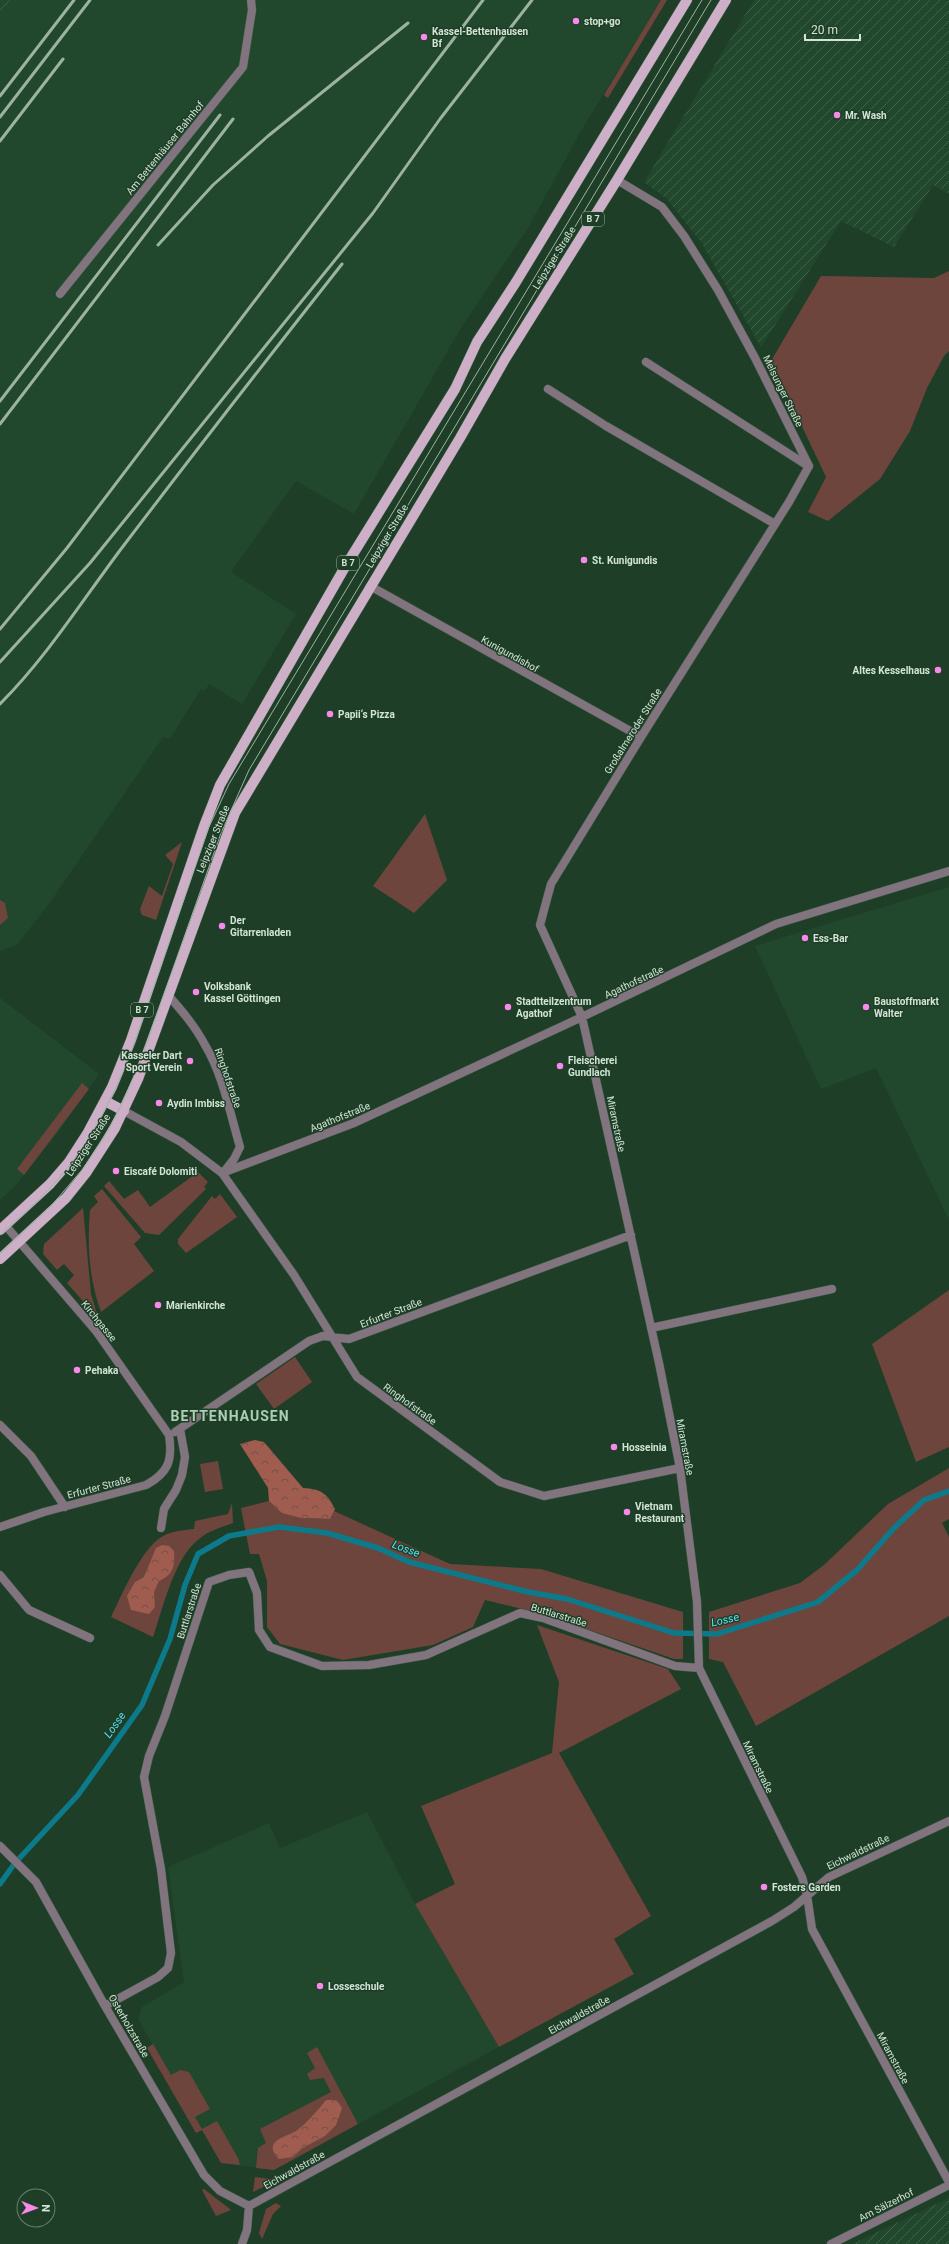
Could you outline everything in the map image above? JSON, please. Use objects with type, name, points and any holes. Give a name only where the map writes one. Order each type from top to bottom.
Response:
[{"type":"main road","name":"Leipziger Straße","points":[[2,1228],[42,1192],[69,1162],[87,1134],[105,1101],[131,1040],[204,826],[220,785],[346,567],[455,389],[477,342],[516,282],[687,0]]},
{"type":"main road","name":"Leipziger Straße","points":[[19,1242],[75,1188],[95,1161],[124,1111],[235,813],[505,359],[617,180],[726,0]]},
{"type":"main road","name":"Leipziger Straße","points":[[105,1101],[124,1111]]},
{"type":"main road","name":"B 7","points":[[0,1259],[19,1242]]},
{"type":"street","name":"Am Bettenhäuser Bahnhof","points":[[60,294],[243,67],[252,10],[251,0]]},
{"type":"street","name":"Melsunger Straße","points":[[617,180],[662,207],[684,236],[718,290],[755,358],[809,466]]},
{"type":"street","points":[[646,362],[809,466]]},
{"type":"street","points":[[548,389],[606,426],[775,524]]},
{"type":"street","name":"Großalmeroder Straße","points":[[582,1017],[540,925],[551,884],[641,737],[775,524],[809,466]]},
{"type":"street","name":"Kunigundishof","points":[[370,586],[641,737]]},
{"type":"street","name":"Agathofstraße","points":[[222,1173],[354,1124],[776,924],[949,871]]},
{"type":"street","name":"Ringhofstraße","points":[[168,995],[187,1016],[206,1045],[222,1085],[240,1147],[234,1159],[222,1173]]},
{"type":"street","name":"Miramstraße","points":[[582,1017],[631,1235],[680,1468],[696,1612],[697,1659],[699,1668],[802,1877],[807,1895],[812,1929],[949,2183]]},
{"type":"street","name":"Ringhofstraße","points":[[124,1111],[181,1142],[222,1173],[294,1274],[327,1336],[357,1377],[500,1482],[544,1496],[680,1468]]},
{"type":"street","name":"Kirchgasse","points":[[2,1228],[19,1242],[96,1331],[175,1432]]},
{"type":"street","name":"Erfurter Straße","points":[[0,1527],[65,1507],[146,1485],[160,1477],[168,1465],[175,1432],[309,1341],[327,1336],[349,1339],[631,1235]]},
{"type":"street","points":[[651,1328],[832,1289]]},
{"type":"street","points":[[0,1426],[31,1456],[65,1507]]},
{"type":"street","points":[[160,1528],[164,1509],[176,1490],[182,1474],[185,1457],[175,1432]]},
{"type":"street","name":"Buttlarstraße","points":[[105,2006],[158,1977],[168,1968],[171,1953],[161,1869],[144,1777],[149,1756],[165,1716],[209,1582],[229,1575],[249,1572],[257,1593],[259,1630],[270,1647],[322,1666],[369,1665],[426,1655],[520,1613],[543,1618],[675,1666],[699,1668]]},
{"type":"street","points":[[0,1575],[29,1610],[90,1638]]},
{"type":"street","name":"Eichwaldstraße","points":[[249,2206],[765,1925],[794,1907],[829,1877],[949,1821]]},
{"type":"street","name":"Osterholzstraße","points":[[1,1848],[36,1882],[105,2006],[204,2174],[220,2191],[249,2206]]},
{"type":"street","name":"Am Sälzerhof","points":[[832,2244],[949,2183]]},
{"type":"street","points":[[242,2244],[246,2230],[249,2206]]},
{"type":"shaded area","points":[[0,0],[10,0],[0,13]]},
{"type":"shaded area","points":[[10,0],[661,0],[581,131],[528,228],[461,328],[354,514],[296,481],[231,572],[296,614],[242,704],[209,684],[205,691],[201,689],[170,739],[163,737],[51,901],[17,945],[0,951],[0,13]]},
{"type":"shaded area","points":[[661,0],[667,0],[608,98],[604,95]]},
{"type":"shaded area","points":[[754,0],[949,0],[949,194],[933,185],[894,247],[841,221],[761,347],[701,242],[667,199],[644,182]]},
{"type":"shaded area","points":[[949,271],[949,351],[944,356],[927,388],[910,431],[880,479],[828,521],[808,512],[826,477],[771,361],[821,276],[934,278]]},
{"type":"shaded area","points":[[425,814],[447,880],[414,913],[373,886]]},
{"type":"shaded area","points":[[182,842],[156,920],[142,915],[140,909],[149,886],[162,896],[173,864],[165,855]]},
{"type":"shaded area","name":"Baustoffmarkt Walter","points":[[949,887],[949,1220],[876,1068],[821,1089],[755,946]]},
{"type":"shaded area","points":[[0,900],[5,903],[8,918],[0,925]]},
{"type":"shaded area","points":[[0,998],[99,1074],[57,1134],[15,1186],[0,1200]]},
{"type":"shaded area","points":[[82,1083],[89,1089],[24,1175],[17,1169]]},
{"type":"shaded area","points":[[198,1172],[208,1182],[204,1187],[206,1189],[159,1235],[145,1233],[104,1186],[109,1181],[124,1199],[138,1190],[150,1207]]},
{"type":"shaded area","points":[[102,1189],[141,1237],[134,1244],[154,1271],[101,1312],[91,1275],[89,1236],[90,1210],[98,1202],[94,1196]]},
{"type":"shaded area","points":[[220,1194],[237,1217],[186,1253],[178,1244],[178,1239],[212,1196],[215,1199]]},
{"type":"shaded area","points":[[83,1208],[91,1294],[97,1314],[95,1315],[67,1283],[74,1275],[64,1264],[57,1270],[43,1254],[44,1244]]},
{"type":"shaded area","points":[[949,1290],[949,1447],[916,1462],[872,1344]]},
{"type":"shaded area","points":[[295,1357],[312,1382],[274,1409],[256,1384]]},
{"type":"shaded area","points":[[218,1461],[223,1489],[205,1492],[200,1464]]},
{"type":"shaded area","points":[[949,1468],[949,1519],[942,1523],[949,1537],[949,1616],[756,1726],[723,1662],[709,1659],[709,1612],[800,1583],[824,1565],[888,1504]]},
{"type":"shaded area","points":[[269,1501],[283,1512],[297,1517],[330,1519],[334,1511],[450,1564],[541,1569],[683,1612],[683,1659],[674,1659],[543,1614],[485,1600],[473,1627],[433,1645],[343,1660],[280,1644],[267,1627],[267,1581],[259,1554],[250,1554],[241,1508]]},
{"type":"shaded area","points":[[232,1503],[233,1523],[203,1536],[190,1547],[183,1558],[170,1584],[153,1637],[111,1617],[134,1571],[142,1558],[158,1539],[170,1533],[194,1529],[195,1521],[228,1514]]},
{"type":"shaded area","points":[[537,1625],[668,1669],[681,1689],[559,1753],[651,1916],[614,1939],[634,1974],[499,2047],[415,1904],[455,1884],[421,1806],[552,1753],[559,1682]]},
{"type":"shaded area","name":"Losseschule","points":[[367,1812],[415,1904],[499,2047],[274,2170],[221,2163],[138,2019],[142,2007],[184,1982],[168,1867],[269,1823],[280,1848]]},
{"type":"shaded area","points":[[153,2044],[171,2075],[180,2070],[189,2072],[210,2109],[195,2117],[202,2129],[217,2121],[238,2158],[240,2165],[221,2163],[202,2130],[196,2133],[147,2048]]},
{"type":"shaded area","points":[[317,2047],[358,2124],[274,2170],[256,2168],[258,2148],[266,2143],[260,2129],[331,2092],[324,2078],[310,2080],[307,2074],[315,2068],[307,2053]]},
{"type":"shaded area","points":[[297,2165],[299,2169],[253,2192],[255,2177],[271,2179]]},
{"type":"shaded area","points":[[204,2189],[231,2210],[216,2216],[202,2190]]},
{"type":"shaded area","points":[[949,2198],[949,2244],[852,2244]]},
{"type":"shaded area","points":[[276,2203],[281,2206],[273,2214],[262,2239],[259,2233],[266,2209]]},
{"type":"green space","points":[[255,1440],[264,1442],[303,1488],[319,1491],[329,1499],[335,1509],[330,1519],[301,1518],[282,1513],[269,1501],[268,1488],[240,1444]]},
{"type":"green space","points":[[162,1545],[169,1546],[174,1551],[174,1565],[171,1572],[159,1581],[154,1592],[155,1607],[149,1614],[131,1610],[127,1596],[135,1582],[144,1577],[156,1548]]},
{"type":"green space","points":[[326,2100],[337,2100],[342,2108],[336,2125],[325,2136],[301,2149],[293,2157],[279,2159],[274,2153],[274,2144],[281,2138],[299,2129],[312,2117]]},
{"type":"waterway","name":"Losse","points":[[0,1884],[15,1863],[78,1795],[142,1705],[170,1639],[185,1585],[198,1554],[229,1536],[279,1527],[327,1533],[378,1548],[409,1562],[528,1592],[567,1599],[674,1633],[717,1634],[818,1602],[857,1570],[894,1528],[924,1500],[949,1491]]},
{"type":"tram line","points":[[0,1235],[39,1200],[60,1177],[81,1150],[99,1120],[115,1090],[129,1058],[209,827],[229,784],[702,0]]},
{"type":"tram line","points":[[0,1254],[51,1206],[82,1170],[101,1142],[120,1108],[140,1062],[221,833],[249,770],[711,0]]},
{"type":"railway","points":[[0,96],[74,0]]},
{"type":"railway","points":[[0,117],[90,0]]},
{"type":"railway","points":[[0,629],[67,548],[483,0]]},
{"type":"railway","points":[[0,662],[90,563],[373,213],[440,119],[532,0]]},
{"type":"railway","points":[[158,245],[213,185],[268,136],[408,23]]},
{"type":"railway","points":[[0,141],[63,59]]},
{"type":"railway","points":[[0,401],[220,115]]},
{"type":"railway","points":[[0,424],[233,119]]},
{"type":"railway","points":[[0,704],[33,668],[148,513],[342,264]]},
{"type":"place","name":"stop+go","points":[[576,21]]},
{"type":"place","name":"Kassel-Bettenhausen Bf","points":[[424,37]]},
{"type":"place","name":"Mr. Wash","points":[[837,115]]},
{"type":"place","name":"St. Kunigundis","points":[[584,560]]},
{"type":"place","name":"Altes Kesselhaus","points":[[938,670]]},
{"type":"place","name":"Papii‘s Pizza","points":[[330,714]]},
{"type":"place","name":"Der Gitarrenladen","points":[[222,926]]},
{"type":"place","name":"Ess-Bar","points":[[805,938]]},
{"type":"place","name":"Volksbank Kassel Göttingen","points":[[196,992]]},
{"type":"place","name":"Stadtteilzentrum Agathof","points":[[508,1007]]},
{"type":"place","name":"Baustoffmarkt Walter","points":[[866,1007]]},
{"type":"place","name":"Kasseler Dart Sport Verein","points":[[190,1061]]},
{"type":"place","name":"Fleischerei Gundlach","points":[[560,1066]]},
{"type":"place","name":"Aydin Imbiss","points":[[159,1103]]},
{"type":"place","name":"Eiscafé Dolomiti","points":[[116,1171]]},
{"type":"place","name":"Marienkirche","points":[[158,1305]]},
{"type":"place","name":"Pehaka","points":[[77,1370]]},
{"type":"place","name":"Hosseinia","points":[[614,1447]]},
{"type":"place","name":"Vietnam Restaurant","points":[[627,1512]]},
{"type":"place","name":"Fosters Garden","points":[[764,1887]]},
{"type":"place","name":"Losseschule","points":[[320,1986]]},
{"type":"district","name":"BETTENHAUSEN","points":[[230,1416]]}]
